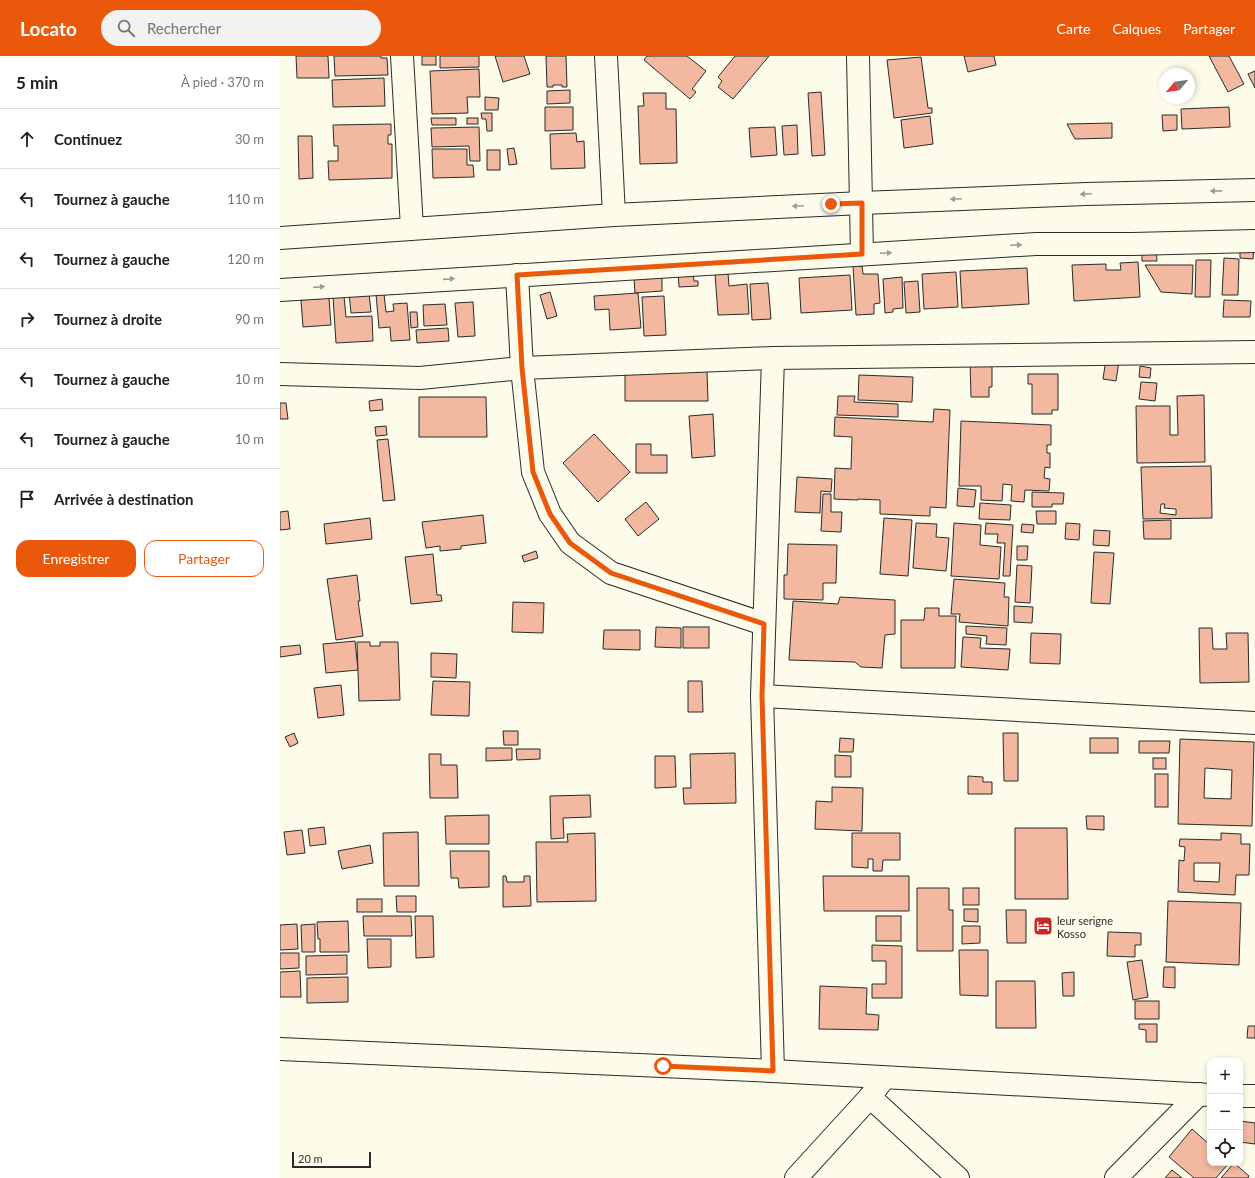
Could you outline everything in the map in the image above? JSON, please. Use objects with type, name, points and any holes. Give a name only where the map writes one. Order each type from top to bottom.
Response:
[{"type":"street","points":[[402,56],[412,228]]},
{"type":"street","points":[[606,56],[614,215]]},
{"type":"street","points":[[858,56],[862,254]]},
{"type":"street","points":[[280,238],[614,215],[1086,194],[1255,190]]},
{"type":"street","points":[[280,290],[1036,244],[1163,244],[1255,241]]},
{"type":"street","points":[[517,275],[522,368],[533,472],[550,514],[570,543],[611,573],[764,624]]},
{"type":"street","points":[[280,374],[420,378],[522,368],[773,358],[1255,352]]},
{"type":"street","points":[[773,358],[762,696],[773,1071]]},
{"type":"street","points":[[762,696],[1255,723]]},
{"type":"street","points":[[280,1049],[773,1071],[1204,1095]]},
{"type":"street","points":[[796,1178],[870,1097],[884,1078]]},
{"type":"street","points":[[1116,1178],[1204,1095]]},
{"type":"street","points":[[1243,1096],[1255,1096]]},
{"type":"street","points":[[870,1097],[958,1178]]},
{"type":"building","points":[[296,56],[328,56],[329,78],[297,78]]},
{"type":"building","points":[[334,56],[381,56],[381,58],[387,58],[388,75],[335,76]]},
{"type":"building","points":[[422,56],[436,56],[436,65],[422,65]]},
{"type":"building","points":[[440,56],[479,56],[479,67],[440,68]]},
{"type":"building","points":[[495,56],[524,56],[530,74],[503,82]]},
{"type":"building","points":[[546,56],[566,56],[567,87],[562,87],[562,85],[553,85],[553,87],[547,87]]},
{"type":"building","points":[[647,56],[687,56],[706,71],[692,89],[696,92],[690,99],[644,60]]},
{"type":"building","points":[[735,56],[769,56],[733,99],[718,87],[722,81],[718,77]]},
{"type":"building","points":[[964,56],[994,56],[996,65],[968,72]]},
{"type":"building","points":[[1209,56],[1229,56],[1244,84],[1228,92]]},
{"type":"building","points":[[921,57],[928,108],[932,108],[932,113],[894,118],[887,60]]},
{"type":"building","points":[[479,69],[480,97],[467,97],[468,113],[432,114],[430,71]]},
{"type":"building","points":[[1255,71],[1255,88],[1248,74]]},
{"type":"building","points":[[384,78],[385,106],[333,107],[332,80]]},
{"type":"building","points":[[570,90],[570,103],[547,104],[547,91]]},
{"type":"building","points":[[821,92],[825,155],[812,156],[808,93]]},
{"type":"building","points":[[643,93],[666,93],[666,109],[676,109],[677,163],[640,164],[638,106],[644,106]]},
{"type":"building","points":[[485,97],[499,98],[498,110],[485,110]]},
{"type":"building","points":[[545,107],[573,107],[573,130],[545,131]]},
{"type":"building","points":[[1229,107],[1230,127],[1182,129],[1181,109]]},
{"type":"building","points":[[481,113],[492,113],[492,131],[487,131],[486,119],[482,119]]},
{"type":"building","points":[[1162,115],[1177,115],[1177,130],[1163,131]]},
{"type":"building","points":[[930,116],[933,144],[904,148],[901,120]]},
{"type":"building","points":[[431,118],[456,118],[456,125],[432,125]]},
{"type":"building","points":[[467,118],[478,118],[478,124],[467,124]]},
{"type":"building","points":[[1112,123],[1112,138],[1075,139],[1067,124]]},
{"type":"building","points":[[391,124],[391,135],[388,135],[388,144],[392,144],[392,178],[329,180],[328,161],[338,161],[338,146],[334,146],[333,125]]},
{"type":"building","points":[[797,125],[798,154],[784,155],[782,126]]},
{"type":"building","points":[[479,127],[480,161],[470,161],[469,146],[432,147],[431,128]]},
{"type":"building","points":[[775,127],[777,155],[751,157],[749,128]]},
{"type":"building","points":[[576,133],[577,142],[584,141],[585,168],[551,169],[550,134]]},
{"type":"building","points":[[298,136],[312,136],[313,178],[299,179]]},
{"type":"building","points":[[514,148],[517,164],[509,165],[507,149]]},
{"type":"building","points":[[432,149],[467,149],[467,165],[473,165],[474,177],[433,178]]},
{"type":"building","points":[[487,150],[500,150],[500,170],[487,170]]},
{"type":"building","points":[[1240,245],[1254,246],[1253,259],[1240,258]]},
{"type":"building","points":[[1142,247],[1156,247],[1157,261],[1142,261]]},
{"type":"building","points":[[1224,258],[1239,259],[1238,295],[1222,295]]},
{"type":"building","points":[[1196,260],[1211,260],[1210,297],[1195,297]]},
{"type":"building","points":[[1138,262],[1140,297],[1074,301],[1072,265],[1106,264],[1106,270],[1121,270],[1120,263]]},
{"type":"building","points":[[1145,265],[1193,265],[1192,294],[1161,292]]},
{"type":"building","points":[[853,266],[862,266],[863,274],[878,274],[880,303],[874,304],[874,314],[856,315]]},
{"type":"building","points":[[1027,268],[1029,304],[962,308],[960,271]]},
{"type":"building","points":[[693,271],[694,281],[698,281],[698,286],[679,287],[678,272]]},
{"type":"building","points":[[956,272],[958,307],[924,309],[922,274]]},
{"type":"building","points":[[715,273],[728,273],[729,286],[747,284],[749,314],[718,315]]},
{"type":"building","points":[[850,275],[852,310],[801,313],[799,278]]},
{"type":"building","points":[[662,277],[662,291],[635,293],[634,279]]},
{"type":"building","points":[[902,277],[903,308],[893,309],[893,312],[885,313],[883,279]]},
{"type":"building","points":[[918,281],[920,312],[906,313],[904,282]]},
{"type":"building","points":[[768,283],[771,319],[752,320],[750,284]]},
{"type":"building","points":[[550,292],[557,316],[547,319],[540,295]]},
{"type":"building","points":[[349,293],[369,293],[371,312],[351,313]]},
{"type":"building","points":[[638,293],[641,328],[610,330],[609,309],[595,310],[594,296]]},
{"type":"building","points":[[376,294],[384,294],[386,312],[394,311],[393,304],[407,303],[410,340],[391,341],[390,327],[379,328]]},
{"type":"building","points":[[344,296],[346,317],[372,316],[373,341],[336,343],[333,297]]},
{"type":"building","points":[[664,296],[666,335],[644,336],[642,297]]},
{"type":"building","points":[[329,298],[331,325],[303,327],[301,300]]},
{"type":"building","points":[[1224,300],[1251,301],[1250,317],[1223,317]]},
{"type":"building","points":[[473,302],[475,336],[458,337],[455,303]]},
{"type":"building","points":[[445,304],[447,325],[424,326],[423,305]]},
{"type":"building","points":[[410,312],[417,312],[418,327],[411,328]]},
{"type":"building","points":[[448,328],[449,341],[417,343],[416,330]]},
{"type":"building","points":[[1106,359],[1119,361],[1116,381],[1103,379]]},
{"type":"building","points":[[970,361],[992,361],[992,387],[989,387],[989,397],[971,397]]},
{"type":"building","points":[[1140,366],[1151,368],[1150,378],[1139,377]]},
{"type":"building","points":[[625,370],[707,370],[708,401],[625,401]]},
{"type":"building","points":[[1028,374],[1058,374],[1058,410],[1052,410],[1052,414],[1032,414],[1032,384],[1028,384]]},
{"type":"building","points":[[859,375],[913,377],[912,402],[858,400]]},
{"type":"building","points":[[1141,382],[1157,383],[1155,401],[1139,399]]},
{"type":"building","points":[[1204,395],[1205,462],[1137,463],[1136,406],[1170,406],[1170,435],[1178,435],[1177,396]]},
{"type":"building","points":[[838,396],[855,396],[854,402],[898,404],[898,417],[837,415]]},
{"type":"building","points":[[419,397],[486,397],[487,437],[419,437]]},
{"type":"building","points":[[382,399],[383,410],[370,411],[369,401]]},
{"type":"building","points":[[280,403],[286,403],[288,419],[280,419]]},
{"type":"building","points":[[934,409],[950,410],[946,508],[930,507],[930,516],[880,514],[880,500],[834,499],[835,468],[851,469],[852,437],[834,436],[835,417],[933,422]]},
{"type":"building","points":[[713,414],[715,456],[692,458],[689,416]]},
{"type":"building","points":[[961,421],[1051,425],[1051,445],[1047,445],[1047,453],[1050,453],[1050,468],[1045,467],[1044,478],[1050,479],[1049,491],[1025,490],[1024,502],[1011,501],[1012,485],[1003,484],[1002,501],[981,500],[981,486],[959,486]]},
{"type":"building","points":[[386,426],[387,435],[376,436],[375,427]]},
{"type":"building","points":[[594,434],[630,472],[598,502],[563,463]]},
{"type":"building","points":[[388,439],[395,500],[383,501],[377,440]]},
{"type":"building","points":[[636,444],[651,444],[651,455],[667,455],[667,473],[636,473]]},
{"type":"building","points":[[1211,466],[1212,518],[1143,519],[1141,467]],"holes":[[[1161,504],[1165,504],[1164,508],[1176,509],[1176,515],[1160,513]]]},
{"type":"building","points":[[797,477],[832,479],[831,492],[821,491],[820,513],[795,512]]},
{"type":"building","points":[[958,488],[976,490],[974,507],[957,506]]},
{"type":"building","points":[[1032,492],[1064,493],[1063,504],[1052,504],[1052,507],[1032,507]]},
{"type":"building","points":[[823,494],[831,494],[831,512],[842,512],[841,532],[821,531]]},
{"type":"building","points":[[646,502],[659,519],[638,536],[625,519]]},
{"type":"building","points":[[980,503],[1011,505],[1010,520],[979,519]]},
{"type":"building","points":[[288,511],[290,529],[280,530],[280,512]]},
{"type":"building","points":[[1036,511],[1056,511],[1056,524],[1037,524]]},
{"type":"building","points":[[483,515],[486,543],[461,546],[461,549],[440,551],[440,546],[426,548],[422,522]]},
{"type":"building","points":[[370,518],[372,539],[326,544],[324,524]]},
{"type":"building","points":[[884,518],[912,520],[908,576],[880,574]]},
{"type":"building","points":[[1171,520],[1171,539],[1144,539],[1143,521]]},
{"type":"building","points":[[916,523],[937,524],[936,537],[949,538],[946,571],[913,568]]},
{"type":"building","points":[[954,523],[981,525],[980,545],[1001,547],[999,579],[951,576]]},
{"type":"building","points":[[986,523],[1013,525],[1010,576],[1003,576],[1005,543],[997,543],[998,534],[985,534]]},
{"type":"building","points":[[1066,523],[1080,524],[1079,540],[1065,539]]},
{"type":"building","points":[[1022,524],[1034,525],[1033,533],[1021,532]]},
{"type":"building","points":[[1094,530],[1110,531],[1109,546],[1093,545]]},
{"type":"building","points":[[788,544],[837,545],[836,583],[823,583],[823,600],[784,599],[784,575],[787,575]]},
{"type":"building","points":[[1017,546],[1028,546],[1027,560],[1017,560]]},
{"type":"building","points":[[536,551],[538,558],[524,562],[522,556]]},
{"type":"building","points":[[1094,552],[1114,553],[1110,604],[1091,603]]},
{"type":"building","points":[[433,554],[437,595],[441,595],[442,601],[411,604],[405,557]]},
{"type":"building","points":[[1017,565],[1032,566],[1030,603],[1015,602]]},
{"type":"building","points":[[357,575],[360,601],[358,601],[363,636],[336,640],[327,579]]},
{"type":"building","points":[[954,579],[1005,583],[1004,597],[1009,597],[1008,626],[959,622],[960,614],[951,614]]},
{"type":"building","points":[[840,597],[895,600],[895,634],[885,635],[882,668],[861,667],[855,662],[789,660],[793,601],[838,604]]},
{"type":"building","points":[[513,602],[544,603],[543,633],[512,632]]},
{"type":"building","points":[[1014,606],[1033,607],[1032,623],[1014,622]]},
{"type":"building","points":[[925,608],[939,608],[939,616],[956,616],[955,668],[901,668],[901,620],[924,620]]},
{"type":"building","points":[[966,626],[1007,628],[1006,645],[986,644],[987,636],[966,634]]},
{"type":"building","points":[[656,627],[681,628],[681,648],[655,647]]},
{"type":"building","points":[[683,627],[709,627],[709,648],[683,648]]},
{"type":"building","points":[[1199,628],[1212,628],[1213,649],[1227,649],[1226,633],[1248,633],[1249,682],[1200,683]]},
{"type":"building","points":[[604,630],[640,630],[640,650],[603,649]]},
{"type":"building","points":[[1031,633],[1061,634],[1060,664],[1030,663]]},
{"type":"building","points":[[963,637],[981,638],[980,648],[1010,649],[1008,670],[961,667]]},
{"type":"building","points":[[355,641],[358,670],[326,673],[323,644]]},
{"type":"building","points":[[357,642],[370,642],[370,646],[380,646],[380,642],[398,642],[400,700],[359,701]]},
{"type":"building","points":[[300,645],[301,654],[280,657],[280,647]]},
{"type":"building","points":[[431,653],[457,654],[456,678],[431,677]]},
{"type":"building","points":[[433,681],[470,682],[469,716],[431,715]]},
{"type":"building","points":[[688,681],[702,681],[703,712],[688,712]]},
{"type":"building","points":[[341,685],[344,715],[318,718],[314,688]]},
{"type":"building","points":[[503,731],[518,731],[518,745],[504,745]]},
{"type":"building","points":[[294,733],[298,743],[290,747],[285,737]]},
{"type":"building","points":[[1003,733],[1018,733],[1018,781],[1004,781]]},
{"type":"building","points":[[840,738],[854,739],[853,752],[839,752]]},
{"type":"building","points":[[1090,738],[1118,738],[1118,753],[1090,753]]},
{"type":"building","points":[[1180,739],[1254,742],[1252,826],[1178,824]],"holes":[[[1205,768],[1232,770],[1231,799],[1204,798]]]},
{"type":"building","points":[[1139,741],[1170,741],[1169,753],[1139,753]]},
{"type":"building","points":[[486,748],[512,748],[512,760],[486,761]]},
{"type":"building","points":[[516,749],[540,749],[540,759],[517,760]]},
{"type":"building","points":[[735,753],[736,803],[684,804],[683,788],[691,788],[690,754]]},
{"type":"building","points":[[429,754],[441,754],[441,765],[457,765],[458,798],[430,798]]},
{"type":"building","points":[[835,755],[851,756],[851,777],[835,777]]},
{"type":"building","points":[[655,756],[675,756],[676,787],[655,788]]},
{"type":"building","points":[[1153,758],[1166,758],[1166,769],[1153,769]]},
{"type":"building","points":[[1155,774],[1168,774],[1168,807],[1155,807]]},
{"type":"building","points":[[968,776],[983,777],[983,782],[992,782],[992,794],[968,794]]},
{"type":"building","points":[[832,787],[863,788],[862,831],[815,829],[816,801],[832,802]]},
{"type":"building","points":[[590,795],[591,817],[563,818],[564,838],[551,839],[550,796]]},
{"type":"building","points":[[489,815],[489,844],[446,844],[445,816]]},
{"type":"building","points":[[1086,816],[1104,816],[1104,830],[1087,829]]},
{"type":"building","points":[[324,827],[326,844],[310,846],[308,829]]},
{"type":"building","points":[[1015,828],[1067,828],[1068,899],[1015,899]]},
{"type":"building","points":[[302,830],[305,853],[287,855],[284,832]]},
{"type":"building","points":[[418,832],[419,886],[384,886],[383,833]]},
{"type":"building","points":[[595,833],[596,901],[537,902],[536,842],[568,842],[567,834]]},
{"type":"building","points":[[852,833],[900,833],[900,860],[883,860],[882,871],[873,871],[873,859],[868,859],[868,868],[852,867]]},
{"type":"building","points":[[1221,833],[1241,834],[1241,844],[1250,844],[1249,875],[1236,875],[1235,895],[1178,892],[1179,860],[1184,861],[1185,847],[1179,846],[1180,839],[1221,840]],"holes":[[[1194,863],[1220,863],[1219,882],[1194,881]]]},
{"type":"building","points":[[370,845],[373,863],[342,869],[338,851]]},
{"type":"building","points":[[450,851],[489,851],[489,887],[459,888],[458,878],[451,878]]},
{"type":"building","points":[[503,876],[506,876],[507,882],[524,882],[524,876],[530,876],[531,906],[503,907]]},
{"type":"building","points":[[823,876],[909,876],[909,911],[824,911]]},
{"type":"building","points":[[917,888],[949,888],[949,910],[953,910],[953,951],[917,951]]},
{"type":"building","points":[[963,888],[979,888],[979,905],[963,905]]},
{"type":"building","points":[[396,896],[416,896],[416,912],[397,912]]},
{"type":"building","points":[[357,899],[382,899],[382,912],[357,912]]},
{"type":"building","points":[[1168,901],[1241,903],[1239,965],[1166,962]]},
{"type":"building","points":[[964,909],[978,909],[978,922],[964,921]]},
{"type":"building","points":[[1006,910],[1026,910],[1026,943],[1007,943]]},
{"type":"building","points":[[363,916],[411,916],[412,936],[364,936]]},
{"type":"building","points":[[415,916],[433,916],[434,957],[416,958]]},
{"type":"building","points":[[876,916],[901,916],[901,941],[876,941]]},
{"type":"building","points":[[348,921],[349,952],[320,952],[320,939],[318,939],[317,922]]},
{"type":"building","points":[[297,924],[298,949],[280,950],[280,925]]},
{"type":"building","points":[[315,924],[315,952],[302,952],[301,925]]},
{"type":"building","points":[[962,926],[980,926],[980,943],[962,944]]},
{"type":"building","points":[[1108,932],[1141,933],[1141,945],[1135,945],[1135,957],[1107,956]]},
{"type":"building","points":[[367,939],[391,939],[391,967],[368,968]]},
{"type":"building","points":[[872,945],[902,946],[902,998],[872,998],[872,984],[886,984],[886,961],[872,961]]},
{"type":"building","points":[[959,950],[988,950],[988,996],[960,995]]},
{"type":"building","points":[[280,953],[299,953],[299,968],[280,969]]},
{"type":"building","points":[[347,955],[347,974],[306,975],[306,956]]},
{"type":"building","points":[[1142,960],[1148,997],[1133,1000],[1127,962]]},
{"type":"building","points":[[1164,967],[1175,967],[1175,988],[1163,987]]},
{"type":"building","points":[[300,971],[301,997],[280,997],[280,972]]},
{"type":"building","points":[[1074,972],[1074,996],[1063,996],[1062,973]]},
{"type":"building","points":[[348,977],[348,1002],[307,1003],[307,978]]},
{"type":"building","points":[[996,981],[1035,981],[1036,1028],[996,1028]]},
{"type":"building","points":[[820,986],[867,988],[866,1014],[879,1015],[878,1030],[819,1029]]},
{"type":"building","points":[[1135,1001],[1159,1001],[1159,1019],[1135,1019]]},
{"type":"building","points":[[1139,1024],[1157,1024],[1157,1042],[1146,1042],[1146,1030],[1139,1029]]},
{"type":"building","points":[[1248,1026],[1255,1026],[1255,1038],[1247,1038]]},
{"type":"building","points":[[1243,1121],[1255,1123],[1255,1144],[1243,1142]]},
{"type":"building","points":[[1192,1129],[1207,1142],[1207,1166],[1226,1166],[1216,1178],[1194,1178],[1169,1157]]},
{"type":"building","points":[[1231,1166],[1237,1166],[1249,1176],[1248,1178],[1221,1178]]},
{"type":"building","points":[[1172,1170],[1182,1178],[1165,1178]]},
{"type":"place","name":"leur serigne Kosso","points":[[1043,926]]},
{"type":"route","points":[[663,1066],[773,1071],[762,696],[764,624],[611,573],[570,543],[550,514],[533,472],[522,368],[517,275],[862,254],[862,203],[831,204]]}]
